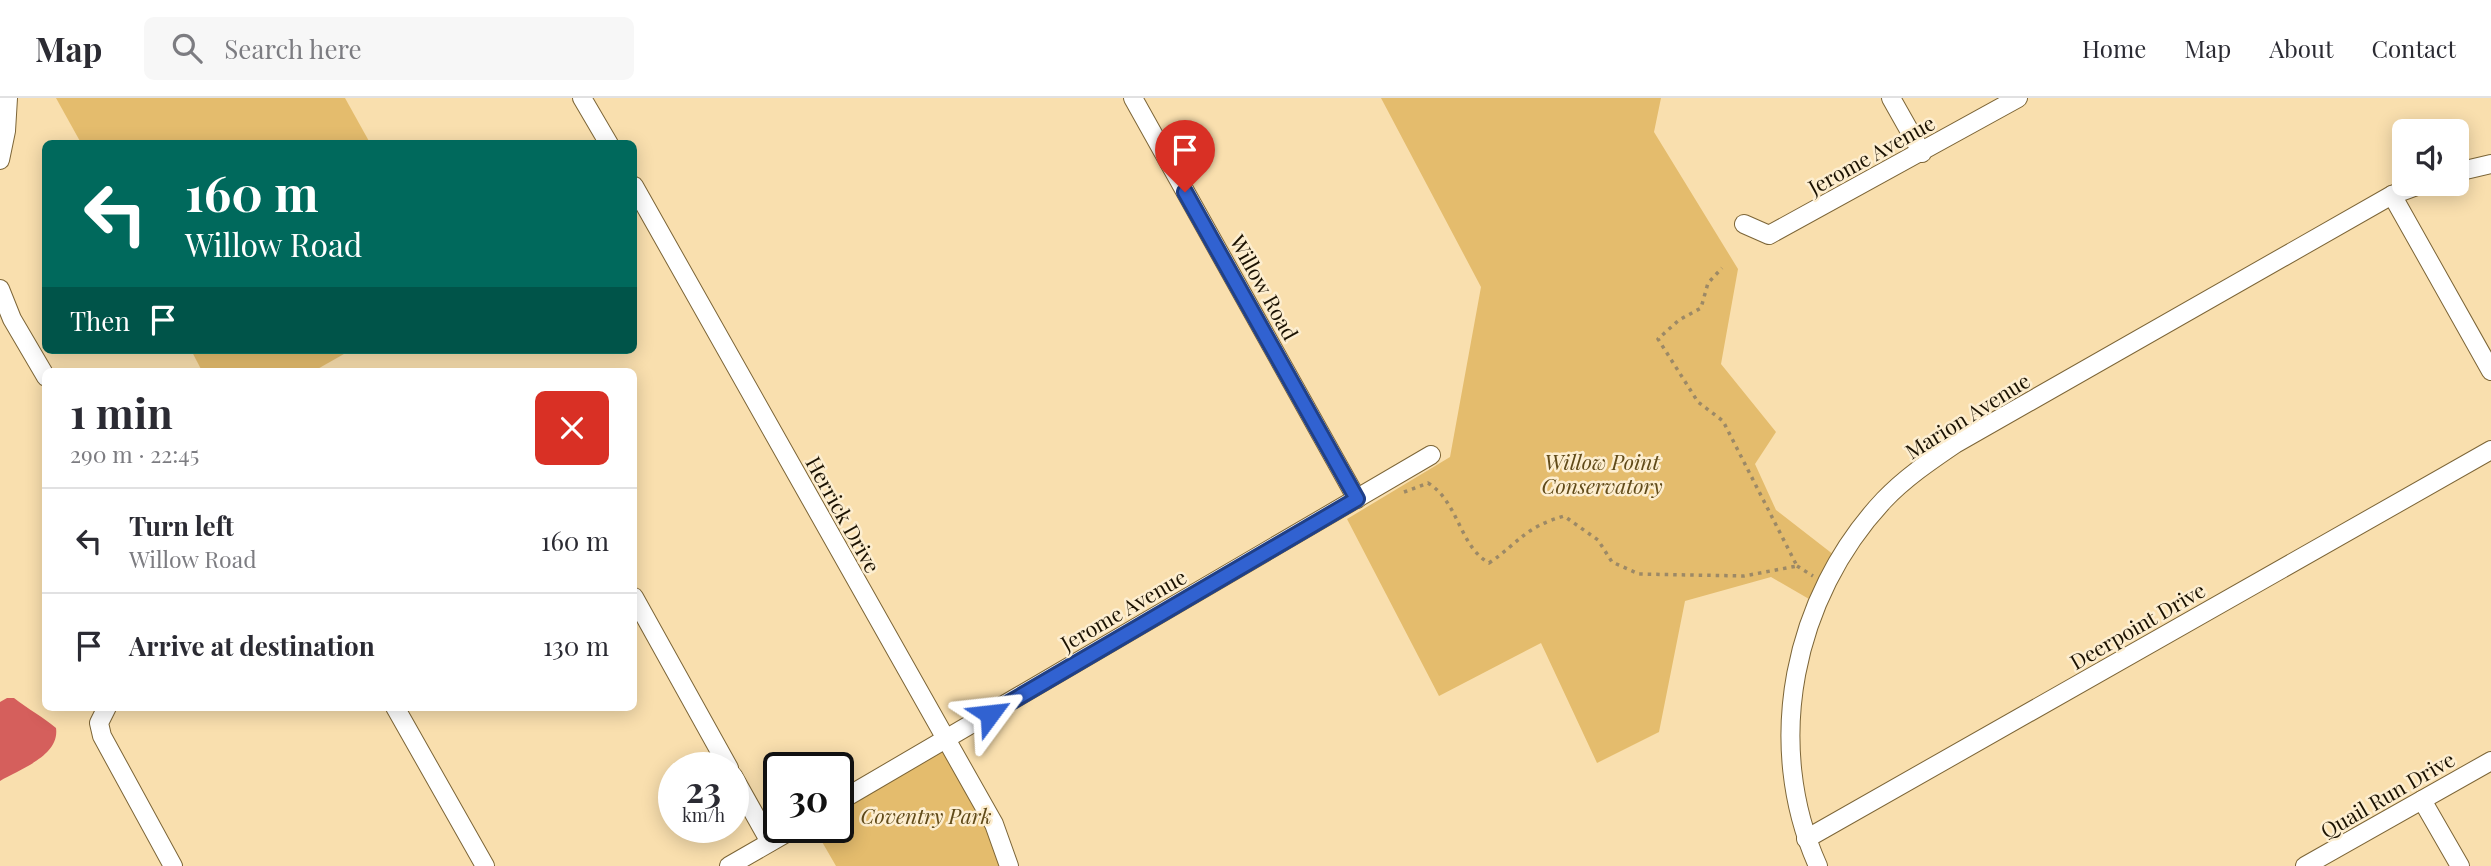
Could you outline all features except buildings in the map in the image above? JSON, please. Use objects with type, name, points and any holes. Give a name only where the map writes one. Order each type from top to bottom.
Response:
[{"type":"street","points":[[0,160],[6,131],[8,98]]},
{"type":"street","points":[[582,98],[607,140]]},
{"type":"street","name":"Willow Road","points":[[1133,98],[1357,499]]},
{"type":"street","points":[[1891,98],[1922,153]]},
{"type":"street","name":"Jerome Avenue","points":[[1744,224],[1769,235],[2018,98]]},
{"type":"street","points":[[2469,169],[2491,164]]},
{"type":"street","name":"Herrick Drive","points":[[637,191],[994,824],[1009,866]]},
{"type":"street","name":"Marion Avenue","points":[[1818,866],[1806,839],[1794,780],[1791,743],[1792,706],[1803,639],[1843,552],[1884,500],[1923,465],[1955,444],[2392,195]]},
{"type":"street","points":[[2393,196],[2491,370]]},
{"type":"street","points":[[0,289],[12,319],[42,370]]},
{"type":"street","name":"Deerpoint Drive","points":[[1806,839],[2491,450]]},
{"type":"street","name":"Jerome Avenue","points":[[854,793],[1431,455]]},
{"type":"street","points":[[637,602],[720,752]]},
{"type":"street","points":[[397,711],[485,866]]},
{"type":"street","points":[[103,715],[107,748],[173,866]]},
{"type":"street","name":"Quail Run Drive","points":[[2305,866],[2491,761]]},
{"type":"street","points":[[2422,800],[2460,866]]},
{"type":"street","points":[[749,805],[763,830]]},
{"type":"street","points":[[729,866],[768,843]]},
{"type":"path","points":[[1722,268],[1708,283],[1701,308],[1679,320],[1658,339],[1698,402],[1723,421],[1797,566],[1818,578]]},
{"type":"path","points":[[1392,494],[1428,483],[1436,488],[1450,506],[1476,556],[1489,563],[1504,554],[1520,535],[1544,522],[1564,516],[1598,540],[1612,562],[1639,574],[1744,576],[1797,566]]},
{"type":"green space","points":[[56,98],[345,98],[368,140],[79,140]]},
{"type":"green space","name":"Willow Point Conservatory","points":[[1381,98],[1661,98],[1654,132],[1738,269],[1721,364],[1776,432],[1755,464],[1776,510],[1834,555],[1809,599],[1771,577],[1685,601],[1659,732],[1597,763],[1541,643],[1439,696],[1347,519],[1450,457],[1481,287]]},
{"type":"green space","points":[[193,354],[344,354],[319,368],[200,368]]},
{"type":"green space","name":"Coventry Park","points":[[945,744],[1005,866],[836,866],[823,843],[854,843],[854,797]]},
{"type":"shaded area","points":[[14,698],[56,728],[56,738],[45,754],[0,781],[0,702]]},
{"type":"route","points":[[990,714],[1357,499],[1185,192]]}]
